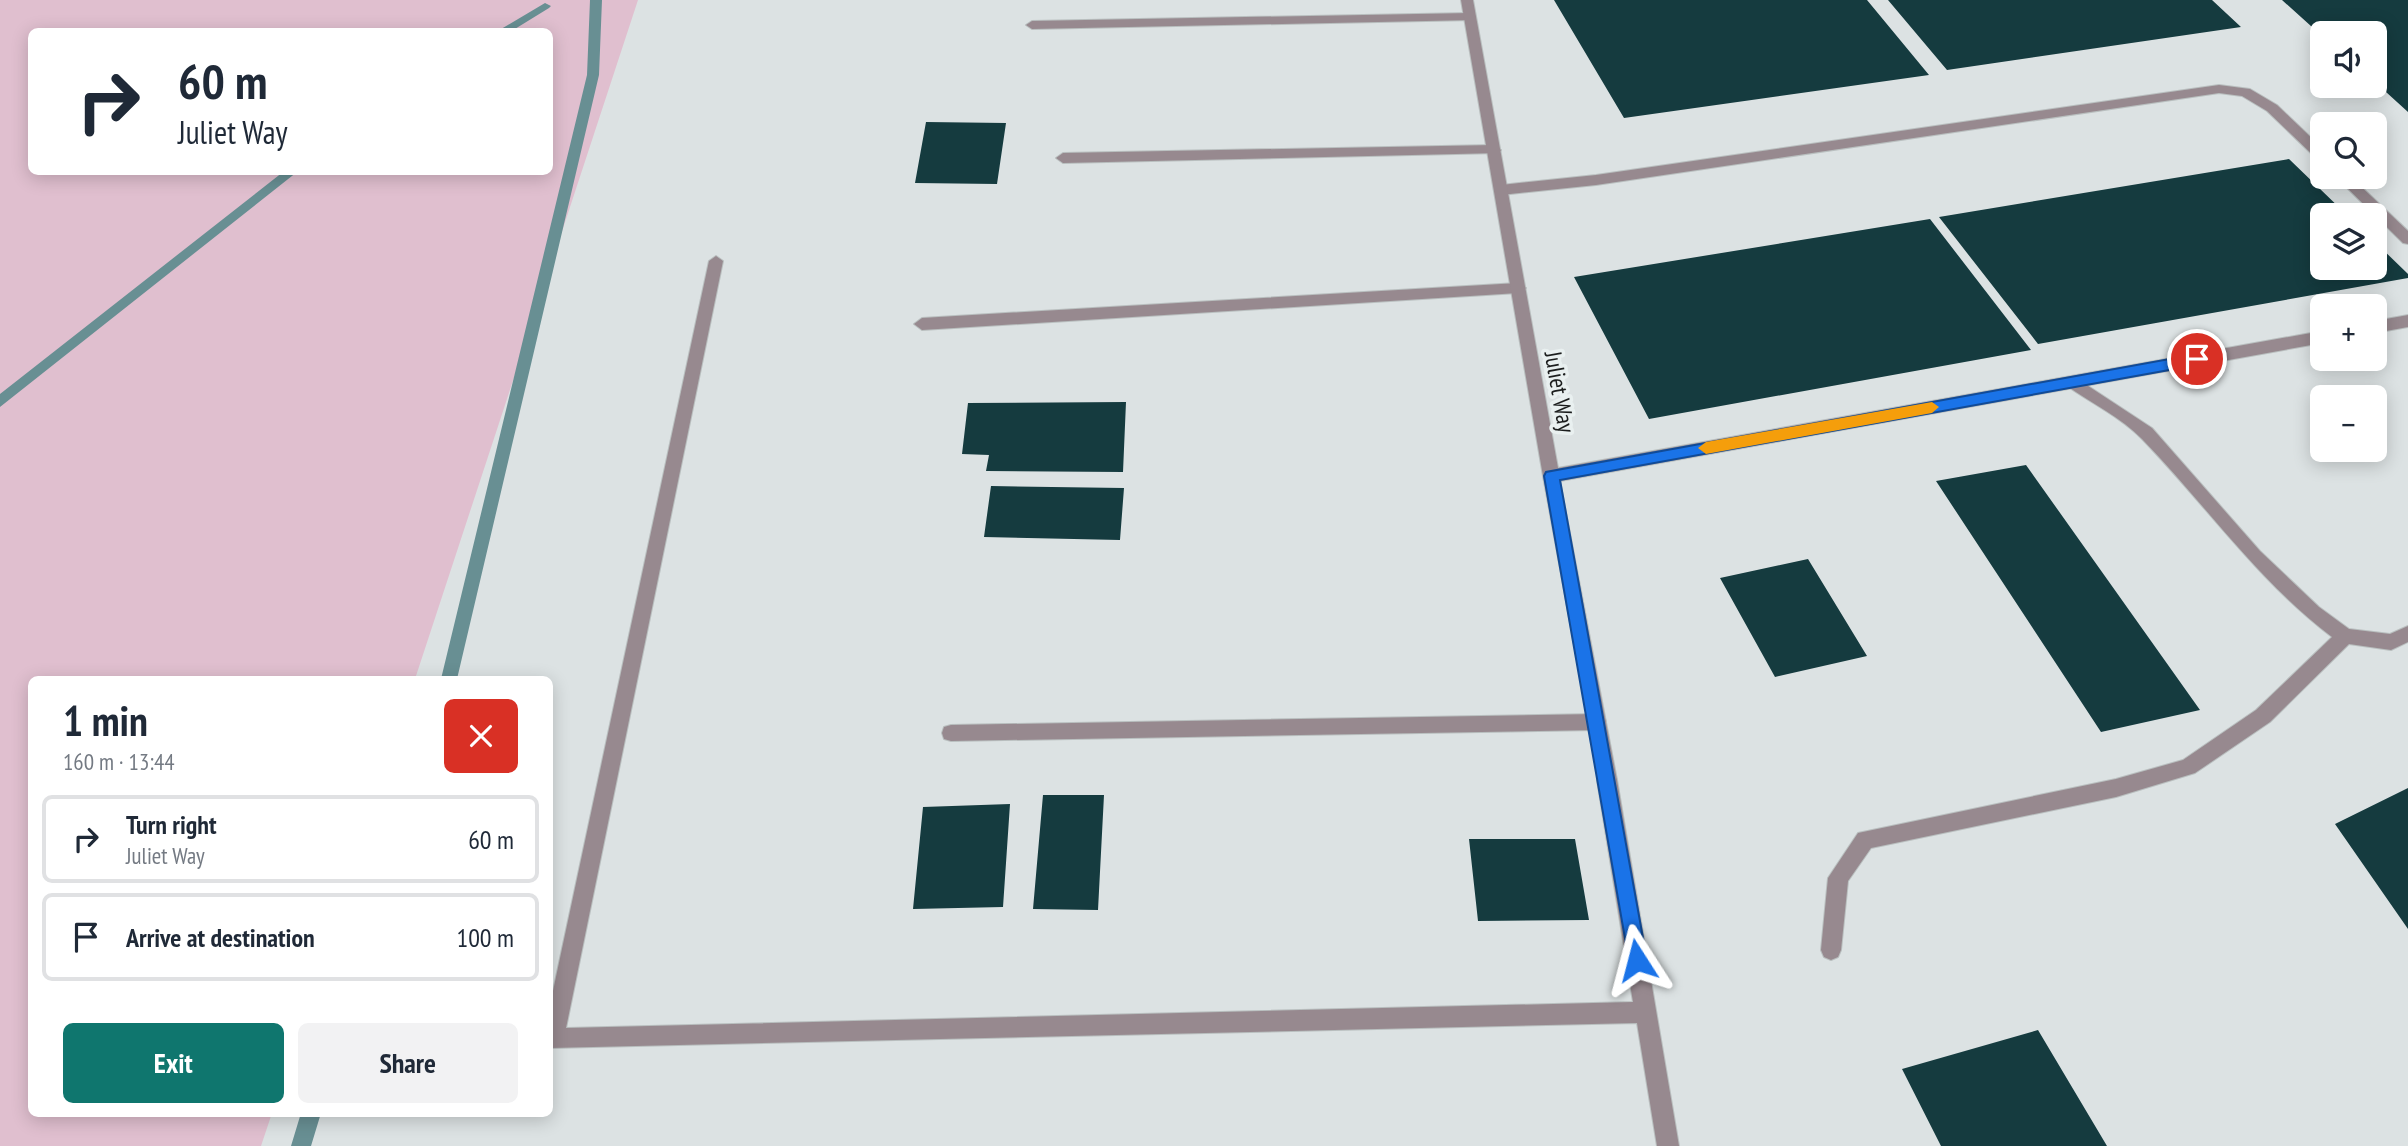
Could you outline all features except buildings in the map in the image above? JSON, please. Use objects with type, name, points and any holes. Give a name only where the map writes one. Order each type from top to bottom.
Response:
[{"type":"street","name":"Juliet Way","points":[[1467,0],[1597,722],[1668,1146]]},
{"type":"street","points":[[1032,25],[1470,17]]},
{"type":"street","points":[[1501,190],[1610,178],[2219,89],[2245,92],[2272,108],[2310,144]]},
{"type":"street","points":[[1063,158],[1494,150]]},
{"type":"street","points":[[2356,189],[2408,239]]},
{"type":"street","points":[[716,261],[553,1039],[1646,1012]]},
{"type":"street","points":[[922,324],[1518,288]]},
{"type":"street","points":[[2387,325],[2408,321]]},
{"type":"street","points":[[1551,476],[2310,339]]},
{"type":"street","points":[[2073,382],[2146,432],[2254,556],[2313,612],[2345,636],[2391,642],[2408,634]]},
{"type":"street","points":[[1831,950],[1838,878],[1865,840],[2116,788],[2188,767],[2263,716],[2345,636]]},
{"type":"street","points":[[951,733],[1597,722]]},
{"type":"shaded area","points":[[0,0],[638,0],[416,676],[28,676],[28,1117],[271,1117],[261,1146],[0,1146]]},
{"type":"waterway","points":[[450,676],[593,75],[596,0]]},
{"type":"waterway","points":[[508,28],[545,6]]},
{"type":"waterway","points":[[0,402],[287,175]]},
{"type":"waterway","points":[[301,1146],[310,1117]]},
{"type":"slow traffic","points":[[1706,448],[1932,407]]},
{"type":"route","points":[[1637,960],[1551,476],[2197,359]]}]
